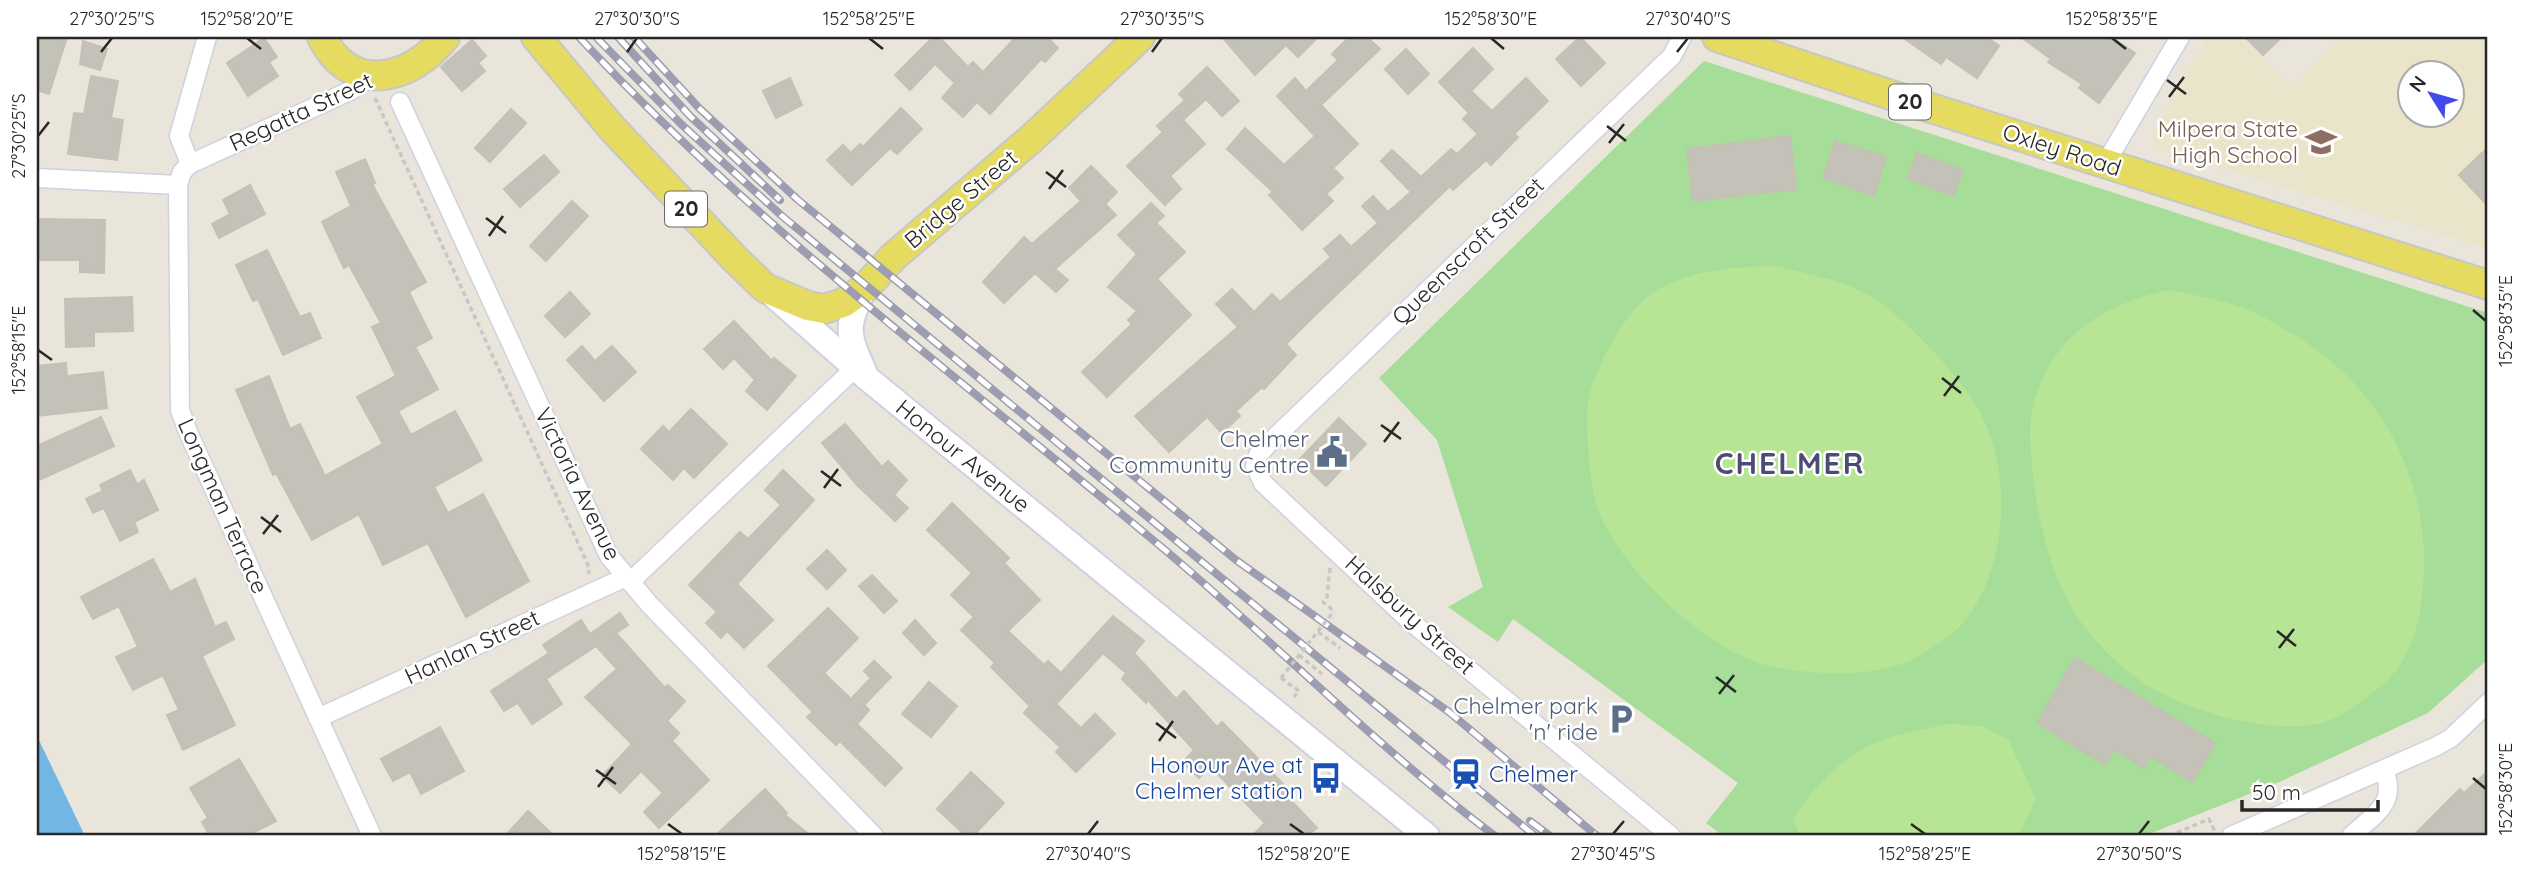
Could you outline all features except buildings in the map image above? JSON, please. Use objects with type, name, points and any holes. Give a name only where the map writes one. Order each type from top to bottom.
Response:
[{"type":"main road","points":[[322,37],[341,62],[373,75]]},
{"type":"main road","name":"Regatta Street","points":[[373,75],[393,75],[413,67],[444,37]]},
{"type":"main road","name":"Honour Avenue","points":[[536,37],[566,77],[648,168],[765,288],[861,373],[1427,836]]},
{"type":"main road","name":"Bridge Street","points":[[765,288],[820,309],[838,306],[865,288],[893,257],[1031,139],[1140,37]]},
{"type":"main road","name":"Oxley Road","points":[[1717,37],[2488,285]]},
{"type":"main road","points":[[861,373],[849,330],[852,314],[865,288]]},
{"type":"street","points":[[37,178],[177,185],[180,176],[190,164],[179,133],[206,37]]},
{"type":"street","name":"Queenscroft Street","points":[[1255,466],[1258,454],[1672,56],[1682,37]]},
{"type":"street","points":[[2105,164],[2180,37]]},
{"type":"street","name":"Regatta Street","points":[[190,164],[352,90],[373,75]]},
{"type":"street","name":"Victoria Avenue","points":[[400,102],[604,549],[628,579],[874,836]]},
{"type":"street","name":"Longman Terrace","points":[[177,185],[179,388],[183,420],[372,836]]},
{"type":"street","name":"Hanlan Street","points":[[318,718],[628,579],[861,373]]},
{"type":"street","name":"Halsbury Street","points":[[1255,466],[1264,483],[1410,621],[1671,836]]},
{"type":"street","points":[[2223,834],[2384,770],[2451,738],[2488,703]]},
{"type":"street","points":[[2351,836],[2388,797],[2391,789],[2384,770]]},
{"type":"path","points":[[1294,697],[1299,691],[1281,678],[1334,611],[1323,602],[1327,597],[1330,567]]},
{"type":"path","points":[[1318,632],[1340,648]]},
{"type":"path","points":[[1299,655],[1322,674]]},
{"type":"path","points":[[2169,836],[2209,819],[2223,834]]},
{"type":"shaded area","name":"Milpera State High School","points":[[2207,37],[2241,37],[2290,86],[2341,37],[2488,37],[2488,248],[2154,148],[2152,136]]},
{"type":"green space","points":[[1704,61],[2488,313],[2488,659],[2428,713],[2277,783],[2144,836],[1723,836],[1706,823],[1738,783],[1513,619],[1498,642],[1448,607],[1483,587],[1437,440],[1379,378]]},
{"type":"green space","points":[[1777,266],[1848,286],[1870,296],[1892,311],[1938,356],[1963,386],[1987,426],[1995,453],[2001,511],[1992,568],[1981,595],[1967,618],[1954,632],[1917,657],[1892,667],[1852,673],[1798,671],[1760,663],[1729,649],[1706,635],[1660,597],[1622,553],[1607,530],[1597,507],[1589,456],[1588,404],[1596,376],[1611,343],[1631,313],[1652,293],[1697,274]]},
{"type":"green space","points":[[2169,290],[2241,307],[2290,332],[2316,350],[2362,392],[2392,435],[2403,459],[2419,509],[2423,535],[2423,586],[2416,630],[2405,656],[2388,680],[2356,706],[2333,719],[2313,725],[2267,725],[2195,708],[2156,690],[2128,671],[2094,639],[2068,601],[2053,567],[2039,514],[2031,454],[2032,412],[2040,386],[2050,364],[2064,345],[2081,329],[2121,305]]},
{"type":"green space","points":[[1950,724],[1981,726],[2008,739],[2036,799],[2018,836],[1800,836],[1793,819],[1817,787],[1838,767],[1860,751],[1890,737]]},
{"type":"water","points":[[37,736],[85,836],[37,836]]},
{"type":"railway","points":[[579,37],[715,172],[858,298],[1153,540],[1407,765],[1495,836]]},
{"type":"railway","points":[[596,37],[681,124],[782,216],[1535,836]]},
{"type":"railway","points":[[618,37],[690,116],[780,200]]},
{"type":"railway","points":[[634,37],[699,108],[797,199],[1236,560],[1449,712],[1597,836]]},
{"type":"railway","points":[[1530,821],[1550,836]]},
{"type":"place","name":"Milpera State High School","points":[[2321,142]]},
{"type":"place","name":"Chelmer Community Centre","points":[[1332,452]]},
{"type":"place","name":"Chelmer park 'n' ride","points":[[1621,719]]},
{"type":"place","name":"Chelmer","points":[[1466,774]]},
{"type":"place","name":"Honour Ave at Chelmer station","points":[[1326,778]]},
{"type":"district","name":"CHELMER","points":[[1790,464]]}]
